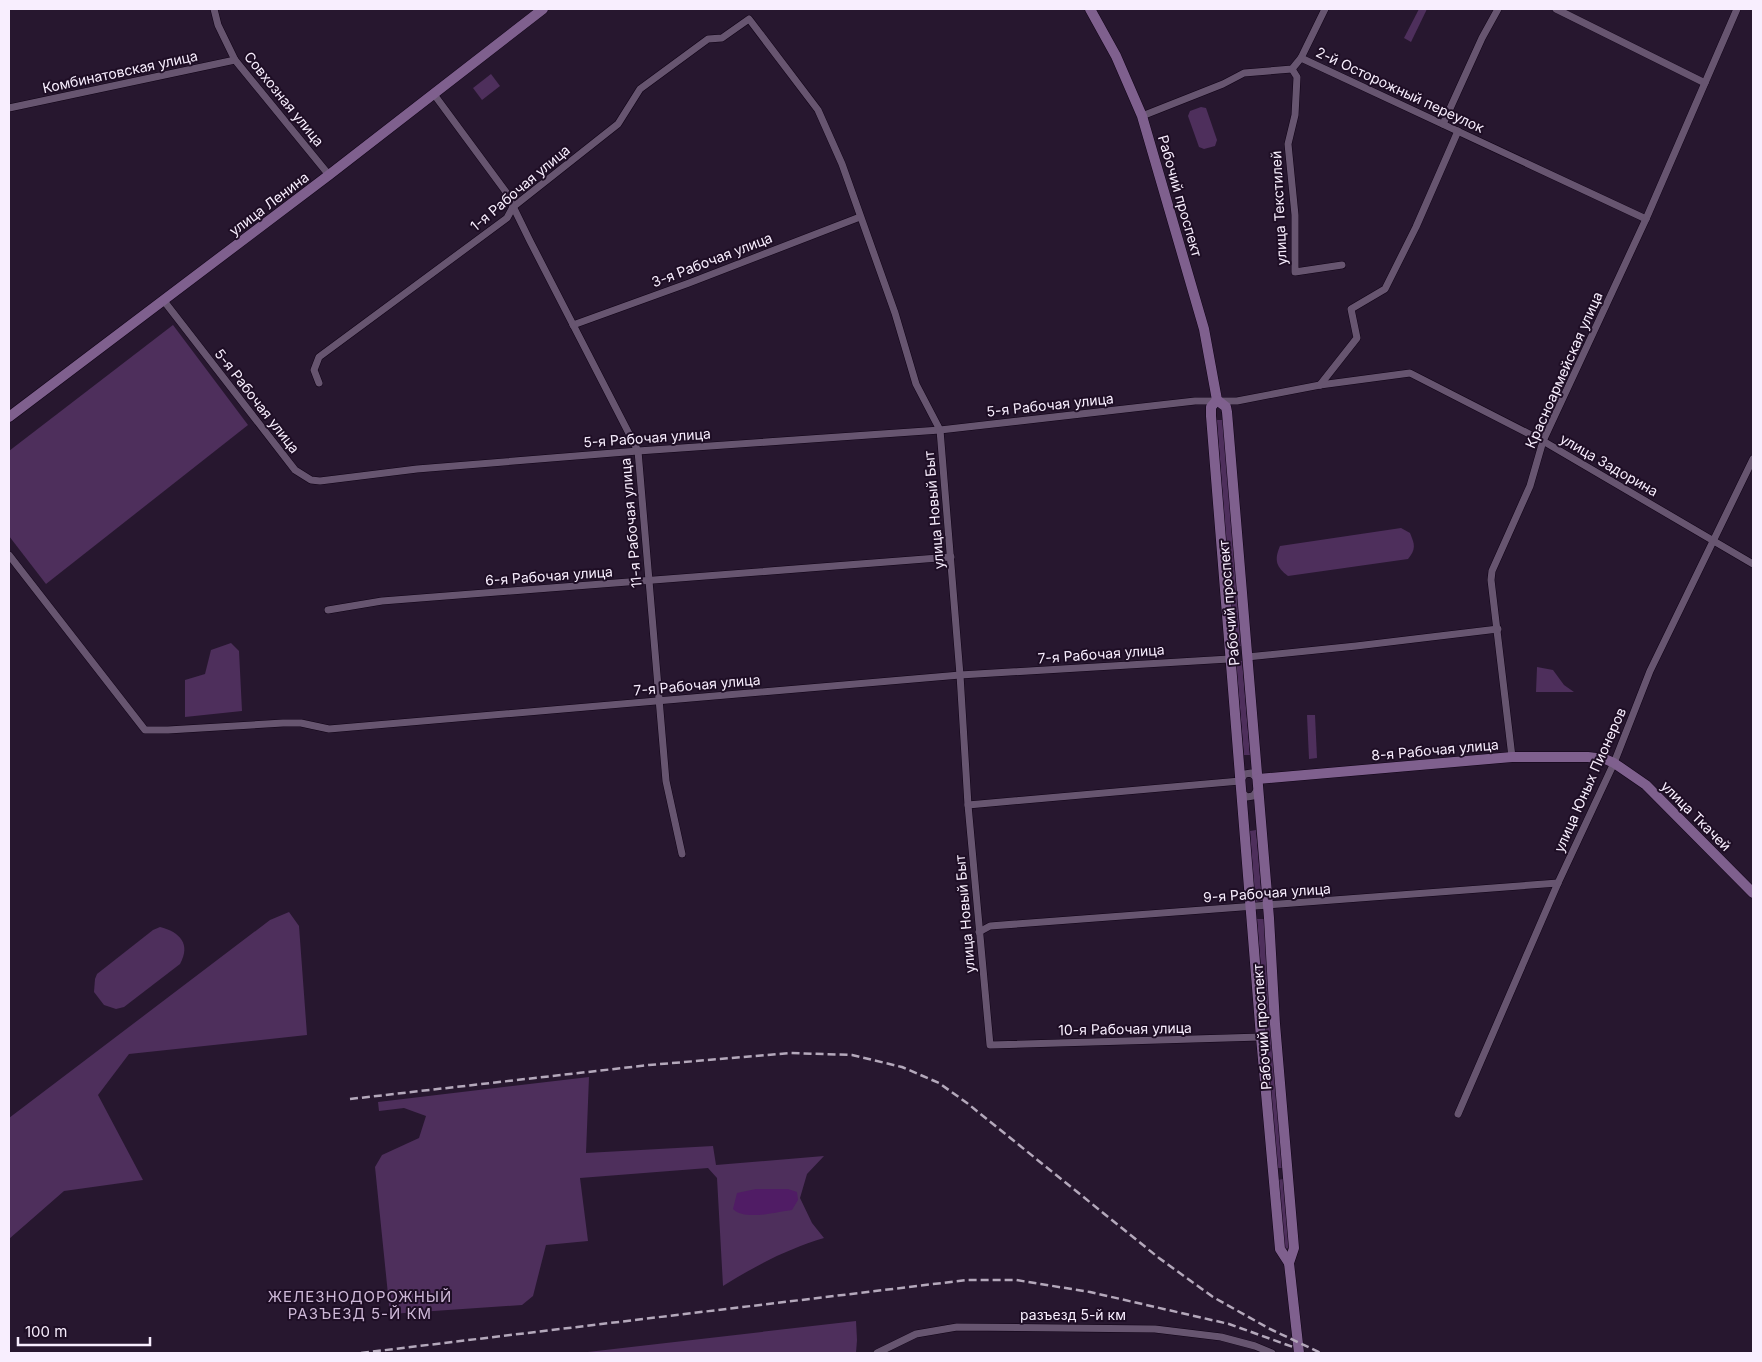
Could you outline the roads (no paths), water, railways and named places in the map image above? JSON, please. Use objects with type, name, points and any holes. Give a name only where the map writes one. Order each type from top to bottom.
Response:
[{"type":"street","name":"Совхозная улица","points":[[214,9],[218,25],[236,60],[329,175]]},
{"type":"street","name":"улица Ленина","points":[[9,417],[329,175],[543,9]]},
{"type":"street","name":"Рабочий проспект","points":[[1090,9],[1116,56],[1142,116],[1200,311],[1217,400],[1226,407],[1227,412],[1268,905],[1275,1024],[1294,1248],[1289,1263],[1299,1353]]},
{"type":"street","points":[[1301,58],[1325,9]]},
{"type":"street","points":[[1443,124],[1485,31],[1498,9]]},
{"type":"street","points":[[1556,9],[1705,83]]},
{"type":"street","name":"Красноармейская улица","points":[[1512,757],[1491,580],[1492,571],[1530,486],[1543,441],[1646,219],[1737,9]]},
{"type":"street","name":"1-я Рабочая улица","points":[[318,383],[314,370],[319,357],[507,218],[513,206],[618,124],[640,88],[708,39],[722,38],[749,19]]},
{"type":"street","name":"улица Новый Быт","points":[[749,19],[818,110],[842,164],[895,313],[916,384],[940,430],[960,676],[968,805],[990,1045]]},
{"type":"street","name":"2-й Осторожный переулок","points":[[1292,69],[1301,58],[1646,219]]},
{"type":"street","name":"Комбинатовская улица","points":[[9,108],[236,60]]},
{"type":"street","points":[[1142,116],[1223,84],[1244,73],[1292,69]]},
{"type":"street","name":"улица Текстилей","points":[[1292,69],[1297,77],[1295,115],[1288,144],[1295,215],[1296,272],[1342,265]]},
{"type":"street","name":"11-я Рабочая улица","points":[[434,93],[506,192],[638,451],[666,781],[682,854]]},
{"type":"street","points":[[1320,385],[1357,338],[1351,308],[1385,289],[1416,227],[1458,131]]},
{"type":"street","name":"3-я Рабочая улица","points":[[573,325],[689,283],[860,217]]},
{"type":"street","name":"5-я Рабочая улица","points":[[164,301],[295,470],[311,480],[320,481],[417,469],[638,451],[940,430],[1217,400]]},
{"type":"street","name":"улица Задорина","points":[[1217,400],[1237,400],[1320,385],[1410,373],[1543,441],[1753,564]]},
{"type":"street","name":"Рабочий проспект","points":[[1217,400],[1211,407],[1211,416],[1260,1037],[1280,1249],[1289,1263]]},
{"type":"street","name":"улица Юных Пионеров","points":[[1458,1114],[1558,883],[1614,763],[1650,671],[1753,458]]},
{"type":"street","name":"7-я Рабочая улица","points":[[9,554],[144,730],[301,723],[329,730],[660,700],[960,676],[1229,659]]},
{"type":"street","name":"6-я Рабочая улица","points":[[328,610],[382,601],[951,557]]},
{"type":"street","points":[[1247,657],[1356,646],[1498,628]]},
{"type":"street","name":"8-я Рабочая улица","points":[[1258,784],[1512,757],[1588,757],[1605,759],[1614,763]]},
{"type":"street","name":"улица Ткачей","points":[[1614,763],[1646,785],[1753,893]]},
{"type":"street","points":[[1251,773],[1258,784],[1253,796],[1247,797],[1240,786],[1245,774],[1251,773]]},
{"type":"street","points":[[968,805],[1240,786]]},
{"type":"street","name":"9-я Рабочая улица","points":[[979,932],[990,926],[1558,883]]},
{"type":"street","name":"10-я Рабочая улица","points":[[990,1045],[1260,1037]]},
{"type":"street","name":"разъезд 5-й км","points":[[877,1353],[916,1334],[957,1327],[1155,1329],[1220,1336],[1272,1353]]},
{"type":"railway","points":[[350,1099],[649,1065],[791,1053],[852,1055],[902,1067],[939,1083],[967,1103],[1159,1258],[1213,1297],[1270,1329],[1321,1353]]},
{"type":"railway","points":[[361,1353],[967,1280],[1016,1280],[1090,1292],[1229,1324],[1293,1347]]},
{"type":"district","name":"ЖЕЛЕЗНОДОРОЖНЫЙ РАЗЪЕЗД 5-Й КМ","points":[[360,1306]]}]
